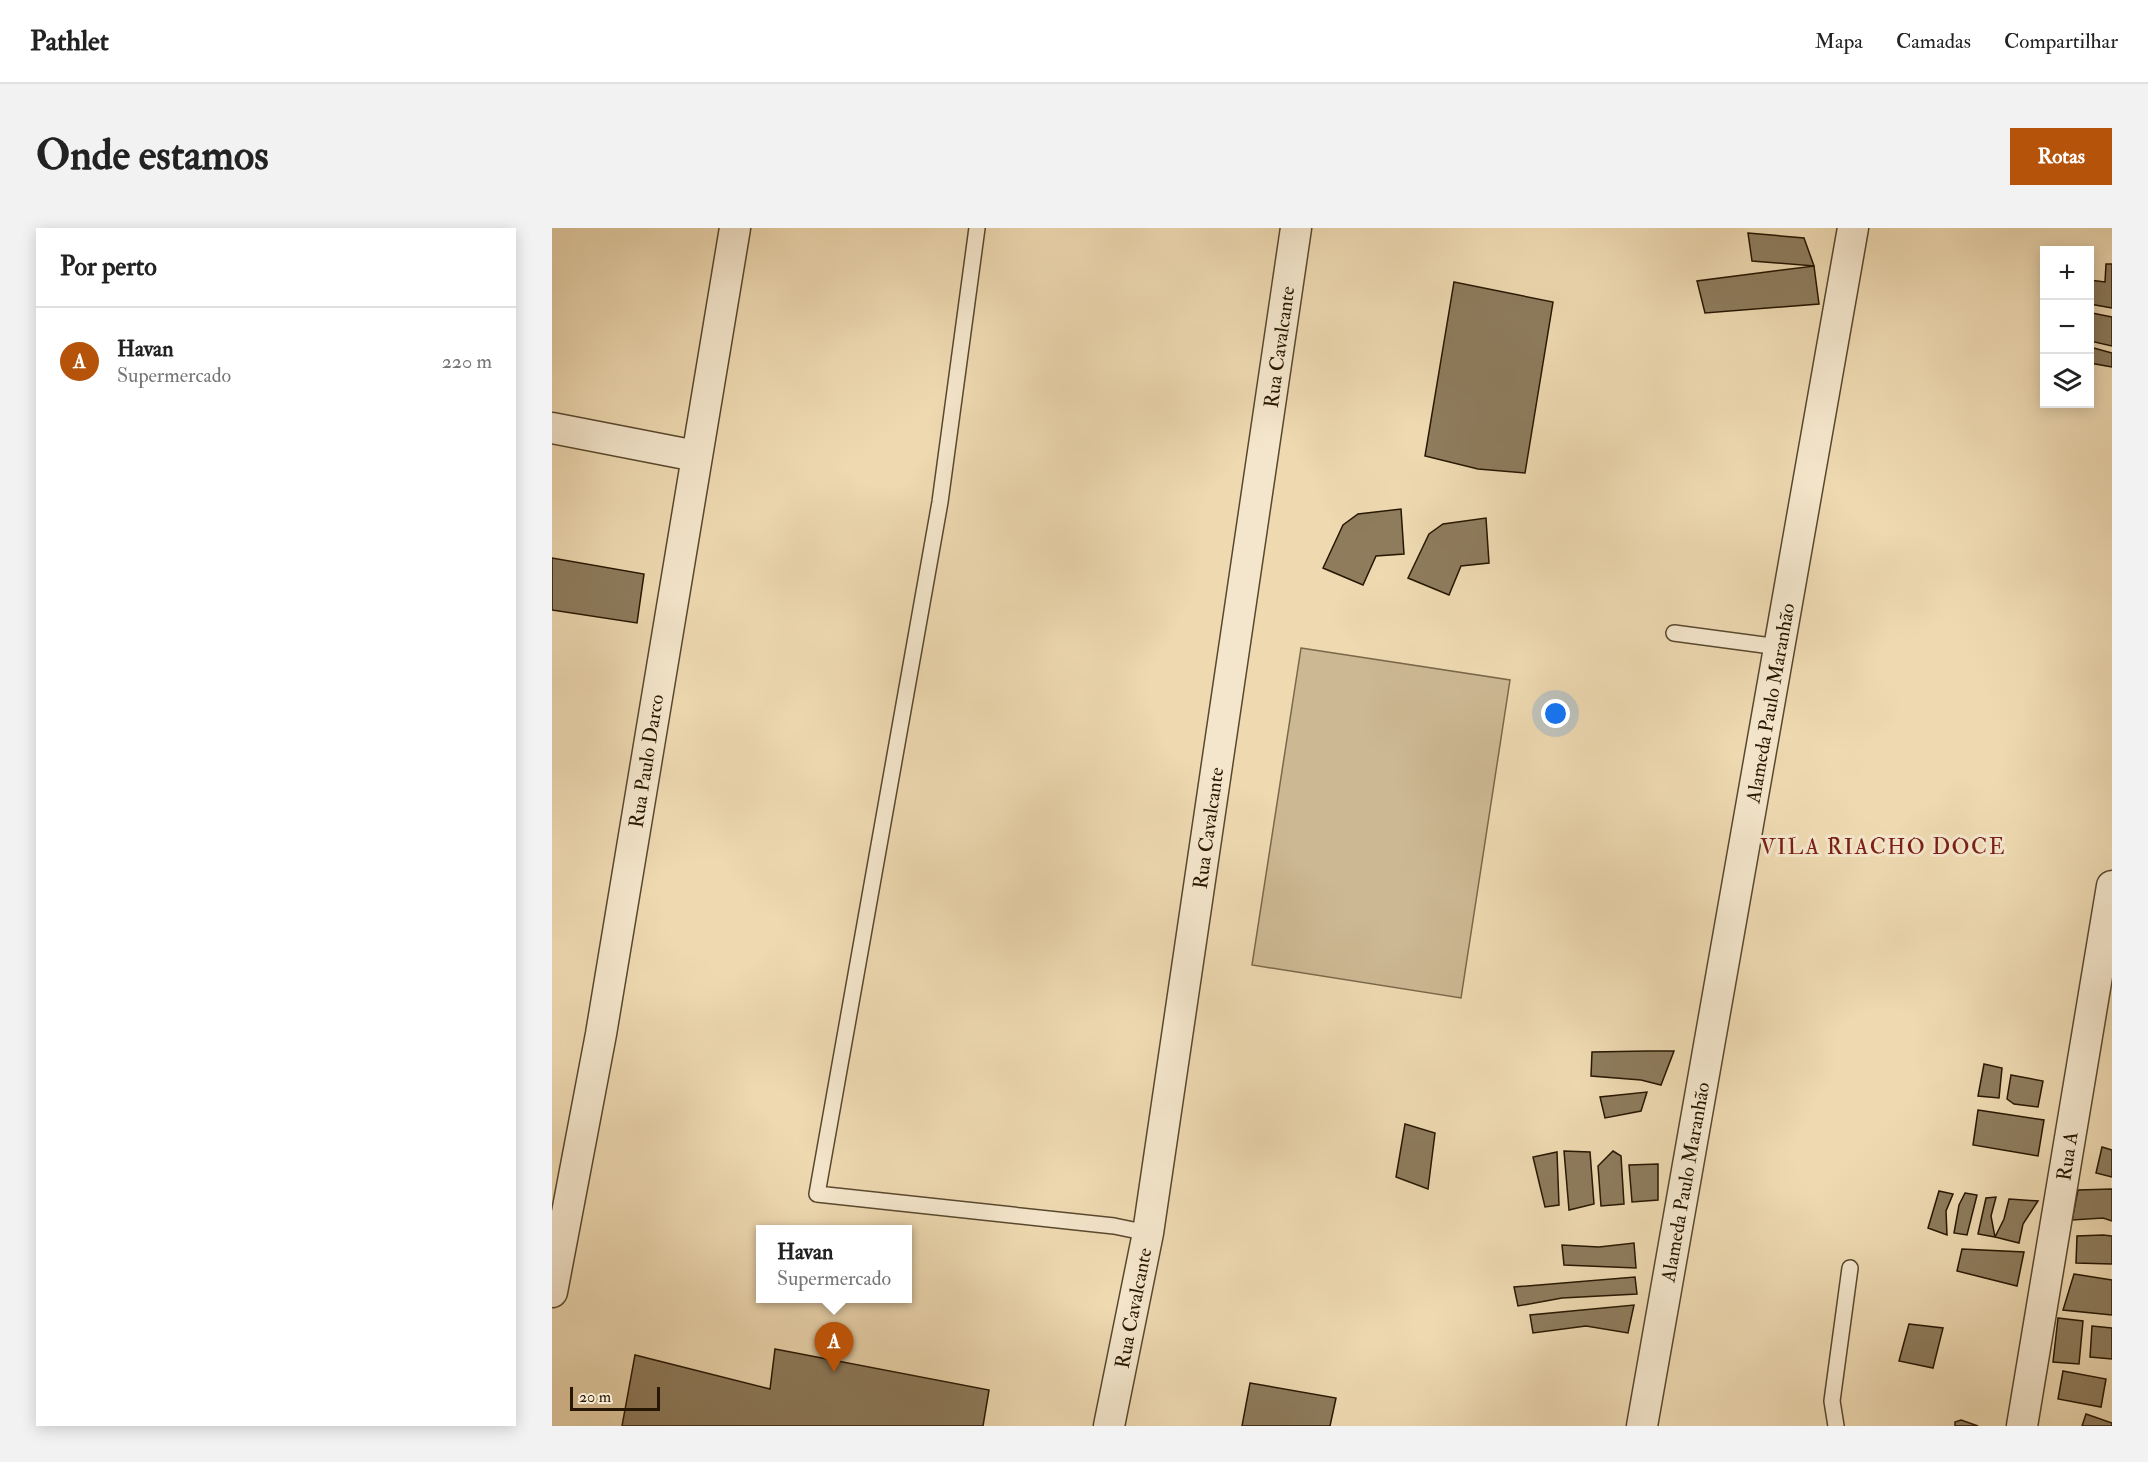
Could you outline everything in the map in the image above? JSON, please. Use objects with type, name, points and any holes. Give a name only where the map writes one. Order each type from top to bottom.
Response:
[{"type":"street","name":"Rua Paulo Darco","points":[[552,1292],[601,1034],[735,228]]},
{"type":"street","name":"Rua Cavalcante","points":[[1109,1426],[1148,1233],[1296,228]]},
{"type":"street","name":"Alameda Paulo Maranhão","points":[[1638,1426],[1853,228]]},
{"type":"street","points":[[552,428],[696,456]]},
{"type":"street","name":"Rua A","points":[[2022,1426],[2112,886]]},
{"type":"lane","points":[[976,228],[940,502],[817,1194],[1114,1226],[1148,1233]]},
{"type":"lane","points":[[1674,633],[1779,647]]},
{"type":"lane","points":[[1836,1426],[1832,1401],[1850,1268]]},
{"type":"shaded area","points":[[1301,648],[1510,680],[1461,998],[1252,965]]},
{"type":"building","points":[[1748,233],[1804,238],[1814,266],[1752,261]]},
{"type":"building","points":[[2106,264],[2112,264],[2112,308],[2094,305],[2094,281],[2105,282]]},
{"type":"building","points":[[1814,266],[1819,304],[1705,313],[1697,281]]},
{"type":"building","points":[[1454,282],[1553,302],[1525,473],[1478,469],[1425,456]]},
{"type":"building","points":[[2094,313],[2112,317],[2112,346],[2094,342]]},
{"type":"building","points":[[2094,348],[2112,353],[2112,367],[2094,364]]},
{"type":"building","points":[[1401,509],[1404,554],[1376,556],[1363,585],[1323,568],[1343,525],[1358,514]]},
{"type":"building","points":[[1486,518],[1489,563],[1461,566],[1449,595],[1408,578],[1429,534],[1443,524]]},
{"type":"building","points":[[552,558],[644,574],[637,623],[552,610]]},
{"type":"building","points":[[1674,1051],[1661,1085],[1641,1080],[1591,1076],[1592,1052]]},
{"type":"building","points":[[1984,1064],[2002,1068],[1999,1098],[1978,1096]]},
{"type":"building","points":[[2011,1075],[2043,1081],[2038,1107],[2014,1104],[2007,1099]]},
{"type":"building","points":[[1647,1092],[1641,1111],[1605,1118],[1600,1097]]},
{"type":"building","points":[[1978,1110],[2044,1120],[2038,1156],[1973,1145]]},
{"type":"building","points":[[1405,1124],[1435,1133],[1428,1189],[1396,1177]]},
{"type":"building","points":[[2102,1147],[2112,1150],[2112,1177],[2096,1173]]},
{"type":"building","points":[[1564,1151],[1590,1152],[1594,1204],[1569,1210]]},
{"type":"building","points":[[1613,1151],[1621,1156],[1624,1204],[1601,1206],[1598,1166]]},
{"type":"building","points":[[1557,1152],[1559,1205],[1545,1207],[1533,1157]]},
{"type":"building","points":[[1658,1164],[1658,1200],[1632,1202],[1629,1165]]},
{"type":"building","points":[[2112,1189],[2112,1221],[2103,1218],[2072,1220],[2078,1190]]},
{"type":"building","points":[[1939,1191],[1953,1194],[1946,1211],[1947,1235],[1928,1228]]},
{"type":"building","points":[[1965,1193],[1977,1195],[1967,1235],[1954,1233],[1959,1205]]},
{"type":"building","points":[[1996,1197],[1991,1216],[1995,1237],[1978,1234],[1986,1198]]},
{"type":"building","points":[[2009,1199],[2038,1201],[2023,1224],[2019,1243],[1995,1237],[2004,1219]]},
{"type":"building","points":[[2077,1236],[2112,1236],[2112,1264],[2076,1263]]},
{"type":"building","points":[[1634,1243],[1636,1268],[1564,1265],[1562,1245],[1599,1247]]},
{"type":"building","points":[[1962,1249],[2024,1252],[2017,1286],[1957,1271]]},
{"type":"building","points":[[2074,1274],[2112,1280],[2112,1315],[2063,1310]]},
{"type":"building","points":[[1635,1277],[1637,1294],[1562,1298],[1518,1306],[1514,1287]]},
{"type":"building","points":[[1634,1305],[1628,1333],[1586,1326],[1533,1333],[1530,1315]]},
{"type":"building","points":[[2058,1318],[2083,1321],[2079,1364],[2053,1362]]},
{"type":"building","points":[[1909,1324],[1943,1328],[1933,1368],[1899,1361]]},
{"type":"building","points":[[2092,1326],[2112,1328],[2112,1359],[2090,1357]]},
{"type":"building","points":[[775,1349],[989,1390],[983,1426],[622,1426],[635,1355],[770,1389]]},
{"type":"building","points":[[2063,1371],[2106,1379],[2101,1407],[2058,1399]]},
{"type":"building","points":[[1250,1383],[1336,1398],[1330,1426],[1242,1426]]},
{"type":"building","points":[[2086,1414],[2112,1423],[2112,1426],[2082,1426]]},
{"type":"building","points":[[1961,1420],[1978,1426],[1955,1426],[1955,1422]]},
{"type":"place","name":"Havan","points":[[834,1372]]},
{"type":"district","name":"VILA RIACHO DOCE","points":[[1883,846]]}]
